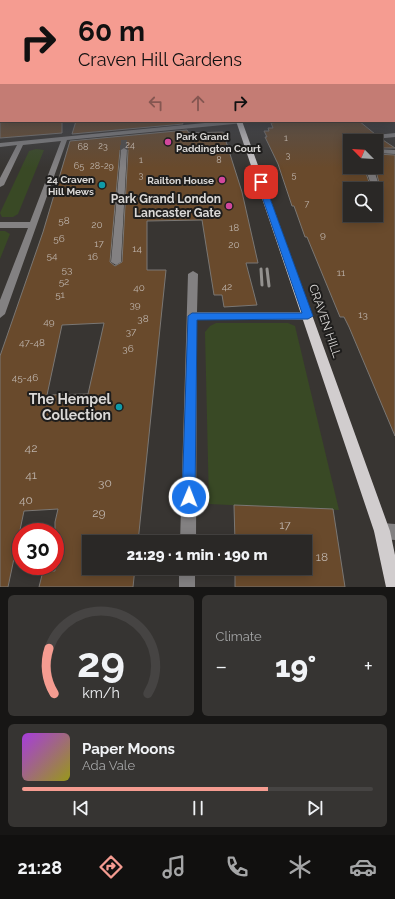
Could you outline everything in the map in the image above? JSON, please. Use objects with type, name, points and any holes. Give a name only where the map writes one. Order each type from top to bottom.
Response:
[{"type":"main road","name":"CRAVEN HILL","points":[[241,122],[308,316],[388,531],[394,587]]},
{"type":"street","points":[[0,145],[230,122]]},
{"type":"street","points":[[124,132],[124,140]]},
{"type":"street","points":[[383,136],[395,135]]},
{"type":"street","points":[[0,314],[65,138]]},
{"type":"street","points":[[0,185],[21,143]]},
{"type":"street","points":[[116,262],[124,150]]},
{"type":"street","points":[[383,151],[395,152]]},
{"type":"street","points":[[371,174],[374,182]]},
{"type":"street","points":[[0,225],[33,224]]},
{"type":"street","points":[[188,535],[193,274]]},
{"type":"street","points":[[192,316],[308,316]]},
{"type":"street","points":[[187,575],[187,587]]},
{"type":"green space","points":[[36,149],[44,150],[18,214],[13,217],[2,217],[0,213],[29,151]]},
{"type":"green space","points":[[0,231],[5,231],[10,234],[0,259]]},
{"type":"green space","points":[[216,323],[288,323],[295,326],[339,510],[209,504],[205,332],[210,326]]},
{"type":"building","points":[[0,122],[62,122],[62,133],[0,138]]},
{"type":"building","points":[[76,122],[182,122],[183,124],[72,134]]},
{"type":"building","points":[[278,122],[360,122],[375,134],[343,134],[343,174],[366,174],[369,182],[343,182],[343,222],[383,222],[383,182],[379,182],[377,174],[383,174],[383,154],[395,155],[395,436],[349,327],[344,317],[340,317],[307,237],[305,237],[294,206],[292,206],[278,164],[265,137],[267,137],[264,131],[269,131],[268,128],[273,128],[271,123]]},
{"type":"building","points":[[187,130],[189,133],[223,132],[242,192],[258,263],[246,263],[257,305],[224,307],[222,295],[214,295],[202,220],[147,221],[147,270],[166,270],[139,535],[82,535],[82,575],[134,575],[133,587],[39,587],[42,575],[64,575],[64,523],[55,523],[58,509],[24,511],[21,523],[12,523],[12,568],[8,587],[0,587],[0,356],[43,232],[70,141]],"holes":[[[123,147],[128,150],[122,262],[115,266],[110,262],[120,150]],[[104,323],[88,394],[47,395],[62,325]]]},
{"type":"building","points":[[383,140],[395,148],[383,148]]},
{"type":"building","points":[[234,505],[333,509],[345,587],[235,587],[235,575],[312,575],[312,535],[235,535]]},
{"type":"tunnel","points":[[124,140],[124,150]]},
{"type":"railway","points":[[261,269],[262,285]]},
{"type":"railway","points":[[267,269],[269,286]]},
{"type":"place","name":"Park Grand Paddington Court","points":[[168,142]]},
{"type":"place","name":"Railton House","points":[[222,180]]},
{"type":"place","name":"24 Craven Hill Mews","points":[[102,185]]},
{"type":"place","name":"Park Grand London Lancaster Gate","points":[[229,206]]},
{"type":"place","name":"The Hempel Collection","points":[[119,407]]},
{"type":"route","points":[[189,497],[192,316],[308,316],[261,182]]}]
